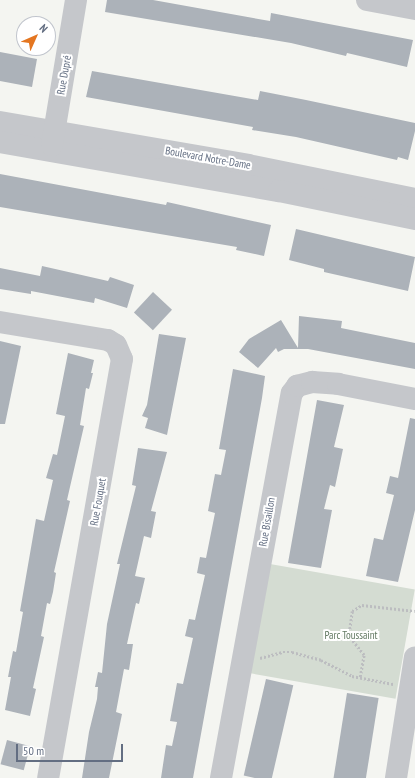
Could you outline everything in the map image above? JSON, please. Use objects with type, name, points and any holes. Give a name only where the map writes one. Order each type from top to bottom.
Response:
[{"type":"street","name":"Rue Dupré","points":[[52,141],[76,0]]},
{"type":"street","points":[[372,0],[415,9]]},
{"type":"street","name":"Boulevard Notre-Dame","points":[[0,122],[52,141],[415,219]]},
{"type":"street","name":"Boulevard Notre-Dame","points":[[0,142],[52,141],[248,165],[415,199]]},
{"type":"street","name":"Rue Fouquet","points":[[0,322],[108,340],[116,345],[122,359],[48,778]]},
{"type":"street","name":"Rue Bisaillon","points":[[221,778],[292,393],[297,386],[312,382],[338,384],[415,399]]},
{"type":"street","points":[[396,778],[409,737],[410,688],[415,657]]},
{"type":"path","points":[[360,677],[364,655],[349,633],[352,611],[362,605],[415,610]]},
{"type":"path","points":[[243,656],[266,658],[283,652],[292,652],[321,660],[343,673],[410,688]]},
{"type":"green space","name":"Parc Toussaint","points":[[270,564],[415,590],[395,699],[251,673]]},
{"type":"building","points":[[107,0],[153,0],[270,21],[271,13],[413,40],[407,67],[347,53],[346,56],[291,43],[105,12]]},
{"type":"building","points":[[0,52],[37,59],[32,87],[0,81]]},
{"type":"building","points":[[92,71],[258,100],[260,91],[415,123],[415,131],[408,160],[398,157],[397,160],[296,137],[252,130],[253,127],[86,97]]},
{"type":"building","points":[[0,174],[166,205],[167,202],[271,225],[264,256],[236,250],[237,247],[0,207]]},
{"type":"building","points":[[296,229],[415,257],[408,291],[324,272],[324,269],[289,260]]},
{"type":"building","points":[[42,266],[108,281],[110,277],[134,285],[127,308],[95,298],[94,303],[31,291],[31,294],[0,289],[0,268],[40,276]]},
{"type":"building","points":[[153,292],[172,310],[153,330],[134,312]]},
{"type":"building","points":[[299,316],[342,321],[341,328],[415,343],[415,369],[308,349],[284,349],[278,352],[276,348],[258,368],[239,352],[249,339],[281,320],[298,348]]},
{"type":"building","points":[[159,334],[186,338],[167,435],[145,428],[148,418],[142,416],[147,405]]},
{"type":"building","points":[[0,341],[21,346],[5,424],[0,424]]},
{"type":"building","points":[[68,353],[94,360],[91,373],[93,373],[89,389],[86,388],[80,425],[84,426],[67,500],[70,501],[54,572],[56,573],[53,592],[50,604],[47,603],[41,636],[44,637],[33,688],[36,689],[30,716],[5,710],[11,677],[8,677],[13,651],[16,652],[23,612],[20,611],[36,519],[44,521],[53,480],[46,478],[53,454],[57,455],[65,416],[56,414]]},
{"type":"building","points":[[233,369],[265,376],[262,398],[193,778],[161,778],[166,745],[172,746],[177,722],[170,721],[177,683],[183,684],[193,638],[185,636],[189,619],[195,620],[205,575],[197,573],[200,557],[206,558],[215,513],[208,511],[215,474],[221,475],[226,450],[219,449]]},
{"type":"building","points":[[317,400],[344,405],[334,447],[343,449],[335,487],[330,485],[324,509],[332,510],[321,568],[288,563]]},
{"type":"building","points":[[410,418],[415,419],[415,510],[398,582],[366,576],[374,538],[383,540],[394,495],[386,493],[390,476],[398,478]]},
{"type":"building","points":[[138,448],[167,452],[151,511],[156,512],[151,538],[144,536],[135,576],[145,578],[139,604],[136,603],[127,644],[133,644],[129,670],[124,669],[116,712],[122,714],[109,778],[82,778],[89,732],[97,699],[98,687],[95,687],[98,672],[102,673],[107,624],[120,564],[117,564],[136,486],[132,485]]},
{"type":"building","points":[[266,679],[293,685],[272,778],[255,778],[244,775]]},
{"type":"building","points":[[347,693],[379,698],[366,778],[334,778]]},
{"type":"building","points":[[7,740],[30,746],[24,770],[1,764]]}]
